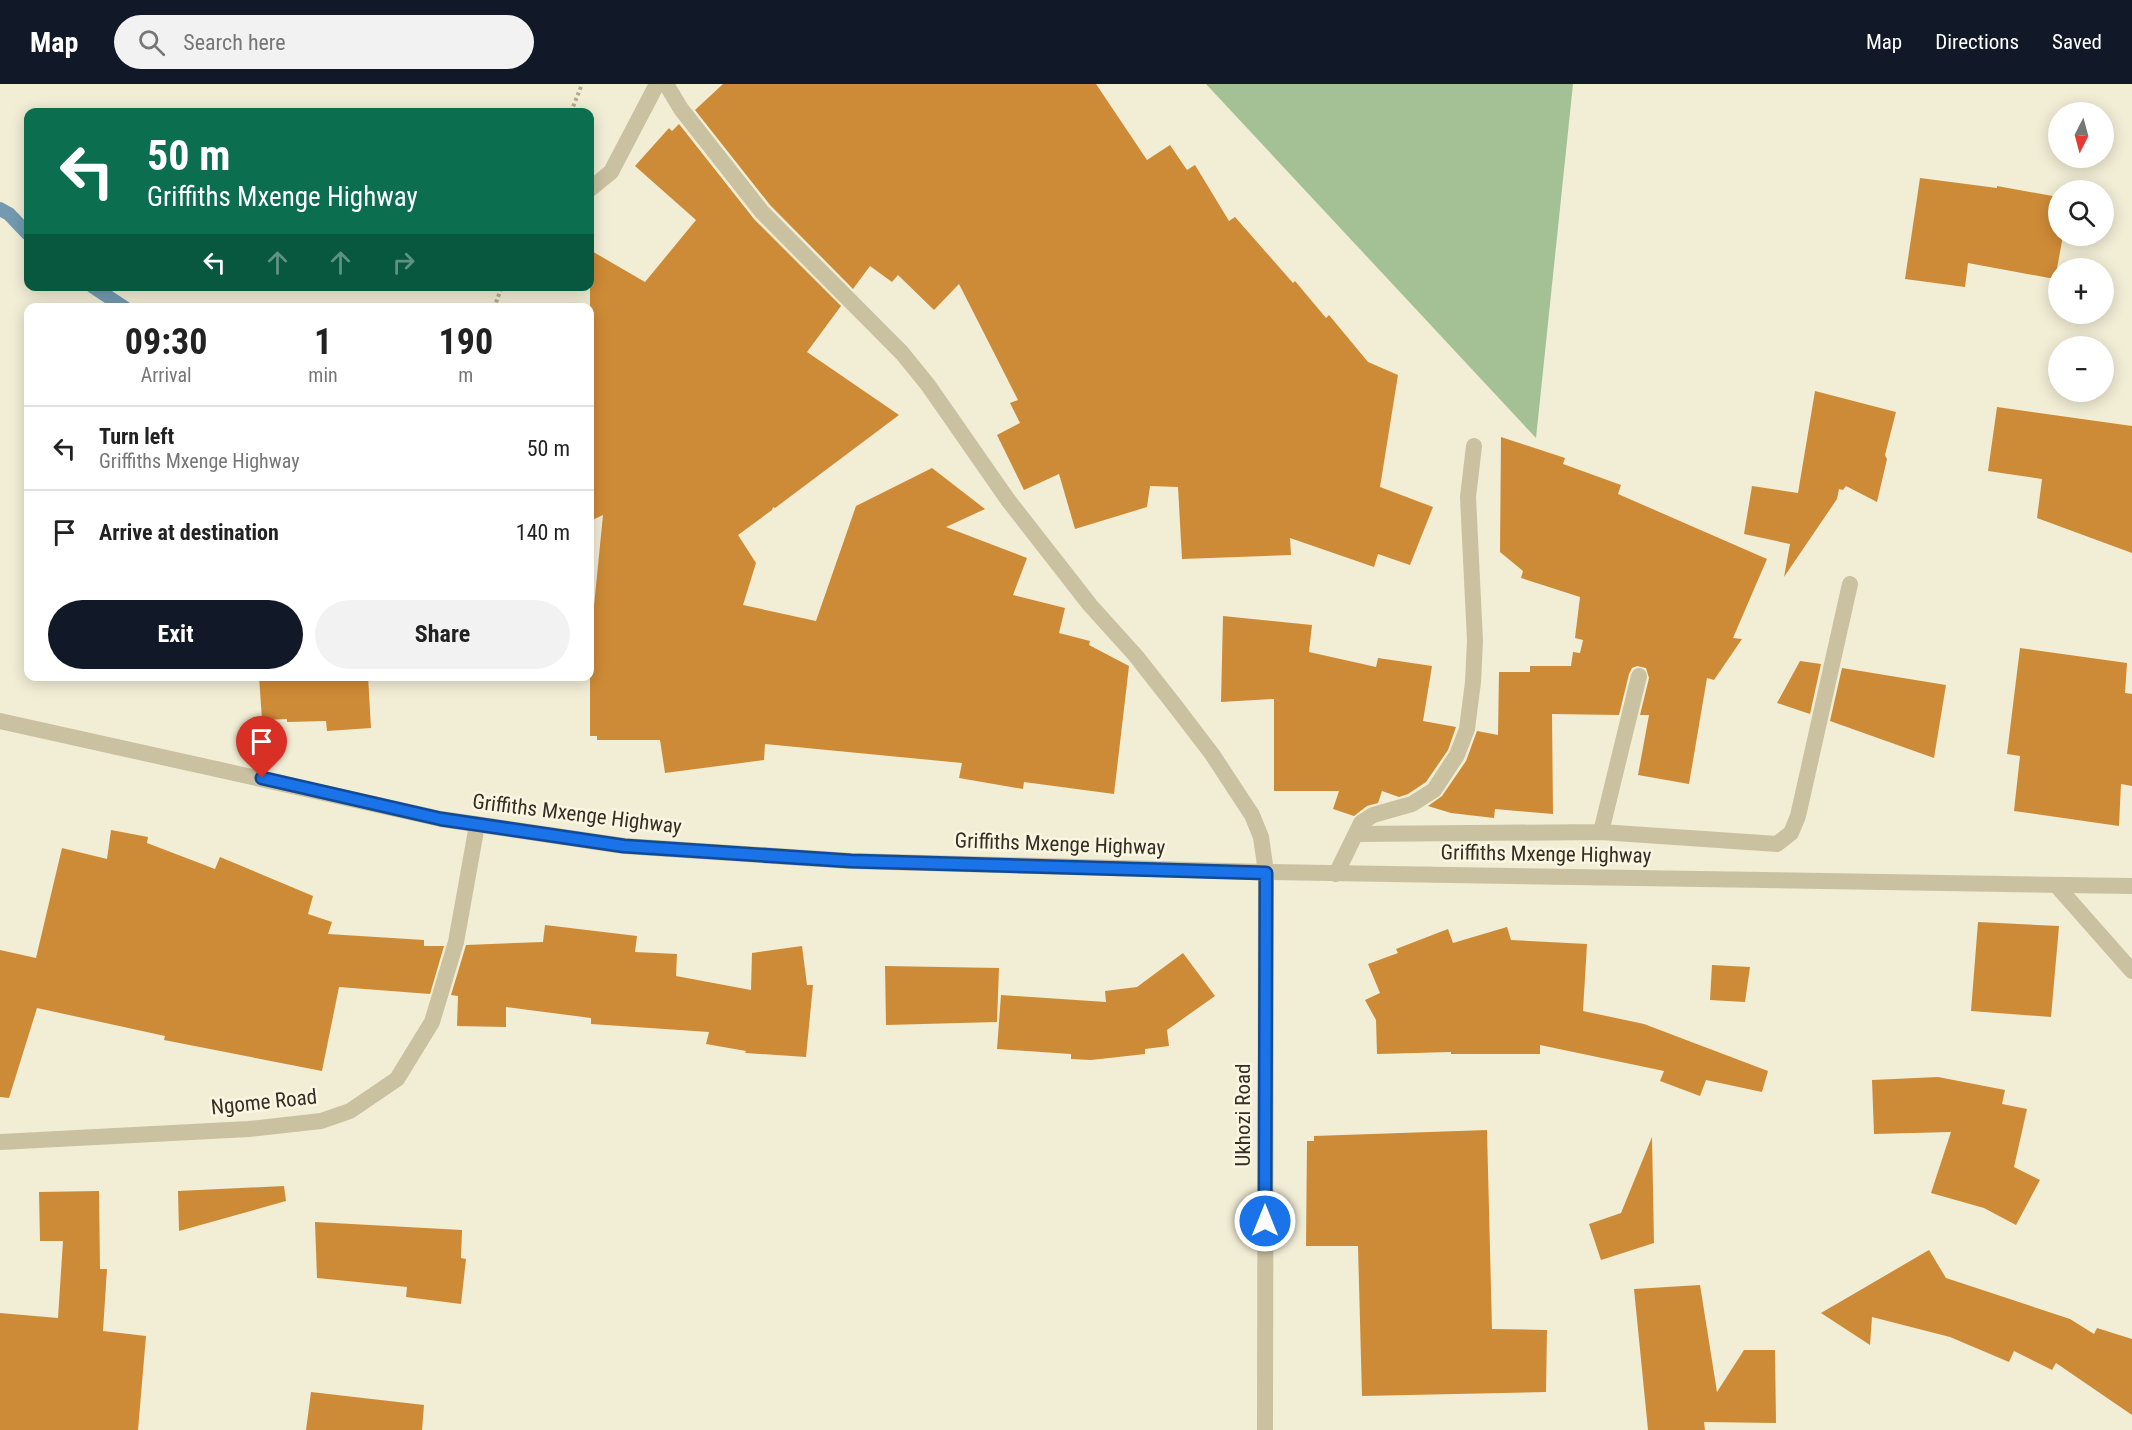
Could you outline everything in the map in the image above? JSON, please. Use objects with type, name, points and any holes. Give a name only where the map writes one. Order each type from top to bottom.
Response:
[{"type":"street","points":[[594,186],[611,172],[657,84]]},
{"type":"street","name":"Ukhozi Road","points":[[666,84],[681,109],[762,212],[902,353],[928,385],[1008,500],[1090,605],[1136,656],[1176,707],[1212,754],[1252,815],[1261,837],[1266,873],[1265,1430]]},
{"type":"street","points":[[1336,874],[1362,823],[1373,815],[1412,804],[1434,790],[1457,755],[1467,729],[1475,641],[1468,496],[1474,446]]},
{"type":"street","points":[[1356,834],[1601,832],[1777,844],[1791,833],[1798,816],[1850,584]]},
{"type":"street","points":[[1601,832],[1639,676]]},
{"type":"street","name":"Griffiths Mxenge Highway","points":[[0,720],[441,819],[624,846],[851,861],[1266,873],[2132,886]]},
{"type":"street","name":"Ngome Road","points":[[0,1142],[249,1129],[321,1121],[350,1111],[397,1079],[432,1022],[456,942],[477,825]]},
{"type":"street","points":[[2056,885],[2132,971]]},
{"type":"path","points":[[573,108],[582,84]]},
{"type":"green space","points":[[1206,84],[1573,84],[1536,438]]},
{"type":"building","points":[[723,84],[1096,84],[1147,160],[1170,145],[1187,170],[1195,165],[1229,221],[1235,217],[1326,318],[1329,315],[1368,362],[1398,375],[1380,487],[1433,507],[1410,565],[1378,554],[1374,567],[1290,538],[1291,555],[1182,559],[1178,487],[1150,486],[1147,507],[1075,529],[1059,474],[1024,490],[997,435],[1020,423],[1010,403],[1018,400],[959,284],[934,310],[898,275],[892,282],[870,266],[853,289],[770,205],[695,110]]},
{"type":"building","points":[[679,124],[754,219],[841,306],[807,352],[899,415],[738,535],[756,563],[743,605],[816,621],[856,506],[932,468],[985,509],[946,527],[1027,558],[1013,595],[1065,608],[1059,633],[1090,641],[1089,645],[1129,666],[1114,794],[1024,782],[1023,789],[959,778],[962,763],[765,744],[764,760],[665,773],[660,740],[597,740],[597,736],[590,736],[590,681],[594,681],[594,606],[603,515],[594,519],[594,303],[590,303],[590,291],[594,291],[594,252],[645,282],[696,220],[635,166],[669,128],[672,131]]},
{"type":"building","points":[[1920,178],[1997,188],[1997,186],[2048,195],[2048,246],[2061,246],[2059,258],[2048,258],[2048,278],[1968,263],[1965,287],[1905,279]]},
{"type":"building","points":[[1815,391],[1896,412],[1885,455],[1887,459],[1877,502],[1846,486],[1843,490],[1839,489],[1837,499],[1784,577],[1790,544],[1744,534],[1752,486],[1798,493]]},
{"type":"building","points":[[1997,407],[2132,426],[2132,553],[2037,518],[2042,479],[1988,471]]},
{"type":"building","points":[[1501,437],[1565,458],[1563,464],[1621,485],[1618,494],[1767,559],[1733,638],[1742,639],[1714,680],[1707,678],[1689,784],[1638,775],[1649,715],[1640,715],[1649,678],[1646,668],[1637,666],[1632,668],[1629,674],[1619,715],[1552,714],[1553,814],[1495,809],[1494,818],[1451,813],[1428,806],[1442,796],[1466,761],[1477,731],[1498,735],[1499,672],[1530,672],[1530,666],[1571,666],[1573,652],[1580,653],[1583,640],[1575,638],[1580,597],[1521,578],[1523,571],[1500,552]]},
{"type":"building","points":[[1223,616],[1312,625],[1309,652],[1376,667],[1378,658],[1432,666],[1423,721],[1456,727],[1448,750],[1426,782],[1399,797],[1382,791],[1378,803],[1367,806],[1354,816],[1333,809],[1339,791],[1274,791],[1274,699],[1221,702]]},
{"type":"building","points":[[2020,648],[2127,663],[2125,693],[2132,694],[2132,786],[2121,784],[2119,826],[2014,811],[2020,756],[2007,754]]},
{"type":"building","points":[[1800,661],[1821,664],[1810,714],[1777,703]]},
{"type":"building","points":[[1842,668],[1946,685],[1934,758],[1830,721]]},
{"type":"building","points":[[259,681],[368,681],[371,728],[327,731],[326,721],[262,720]]},
{"type":"building","points":[[111,830],[148,837],[147,843],[215,869],[220,857],[313,896],[308,914],[332,922],[328,934],[424,940],[424,946],[444,946],[430,994],[339,987],[322,1071],[164,1040],[165,1036],[37,1008],[9,1098],[0,1097],[0,950],[36,958],[62,848],[107,859]]},
{"type":"building","points":[[1978,922],[2059,926],[2051,1017],[1971,1011]]},
{"type":"building","points":[[545,925],[637,936],[635,952],[677,954],[676,976],[751,990],[752,953],[802,946],[807,985],[813,985],[806,1057],[745,1053],[746,1051],[706,1044],[709,1032],[591,1024],[591,1018],[506,1007],[506,1027],[457,1026],[458,996],[451,995],[466,945],[543,942]]},
{"type":"building","points":[[1507,927],[1511,940],[1587,944],[1583,1011],[1644,1024],[1768,1071],[1762,1092],[1706,1080],[1700,1096],[1660,1081],[1664,1071],[1540,1045],[1540,1054],[1451,1054],[1451,1052],[1377,1054],[1376,1020],[1365,1000],[1380,993],[1368,964],[1398,953],[1396,949],[1448,929],[1453,943]]},
{"type":"building","points":[[1183,953],[1215,996],[1167,1030],[1169,1046],[1145,1049],[1145,1054],[1091,1060],[1071,1059],[1071,1054],[997,1049],[1001,995],[1106,1002],[1105,991],[1137,987]]},
{"type":"building","points":[[1712,965],[1750,967],[1745,1002],[1710,1000]]},
{"type":"building","points":[[885,966],[999,968],[997,1022],[886,1025]]},
{"type":"building","points":[[1938,1077],[2005,1090],[2002,1104],[2027,1109],[2014,1167],[2040,1180],[2016,1225],[1984,1208],[1931,1193],[1951,1132],[1874,1134],[1872,1080]]},
{"type":"building","points":[[1487,1130],[1492,1329],[1547,1330],[1546,1392],[1362,1396],[1358,1246],[1306,1246],[1307,1141],[1314,1141],[1314,1136]]},
{"type":"building","points":[[1652,1137],[1654,1243],[1601,1260],[1589,1224],[1621,1213]]},
{"type":"building","points":[[284,1186],[286,1201],[179,1231],[178,1191]]},
{"type":"building","points":[[99,1191],[100,1269],[107,1269],[103,1331],[146,1336],[138,1430],[0,1430],[0,1313],[58,1318],[63,1241],[40,1241],[39,1192]]},
{"type":"building","points":[[315,1222],[462,1230],[461,1258],[466,1259],[461,1304],[406,1297],[407,1287],[317,1278]]},
{"type":"building","points":[[1929,1250],[1946,1278],[2070,1319],[2094,1334],[2097,1328],[2132,1339],[2132,1415],[2056,1363],[2052,1370],[2014,1351],[2009,1362],[1950,1337],[1872,1317],[1870,1345],[1821,1313]]},
{"type":"building","points":[[1700,1285],[1717,1392],[1744,1350],[1775,1350],[1776,1423],[1704,1422],[1705,1430],[1648,1430],[1634,1289]]},
{"type":"building","points":[[311,1392],[424,1405],[422,1430],[306,1430]]},
{"type":"waterway","points":[[0,209],[9,214],[24,230]]},
{"type":"waterway","points":[[100,291],[118,303]]},
{"type":"route","points":[[262,778],[441,819],[624,846],[851,861],[1266,873],[1265,1221]]}]
